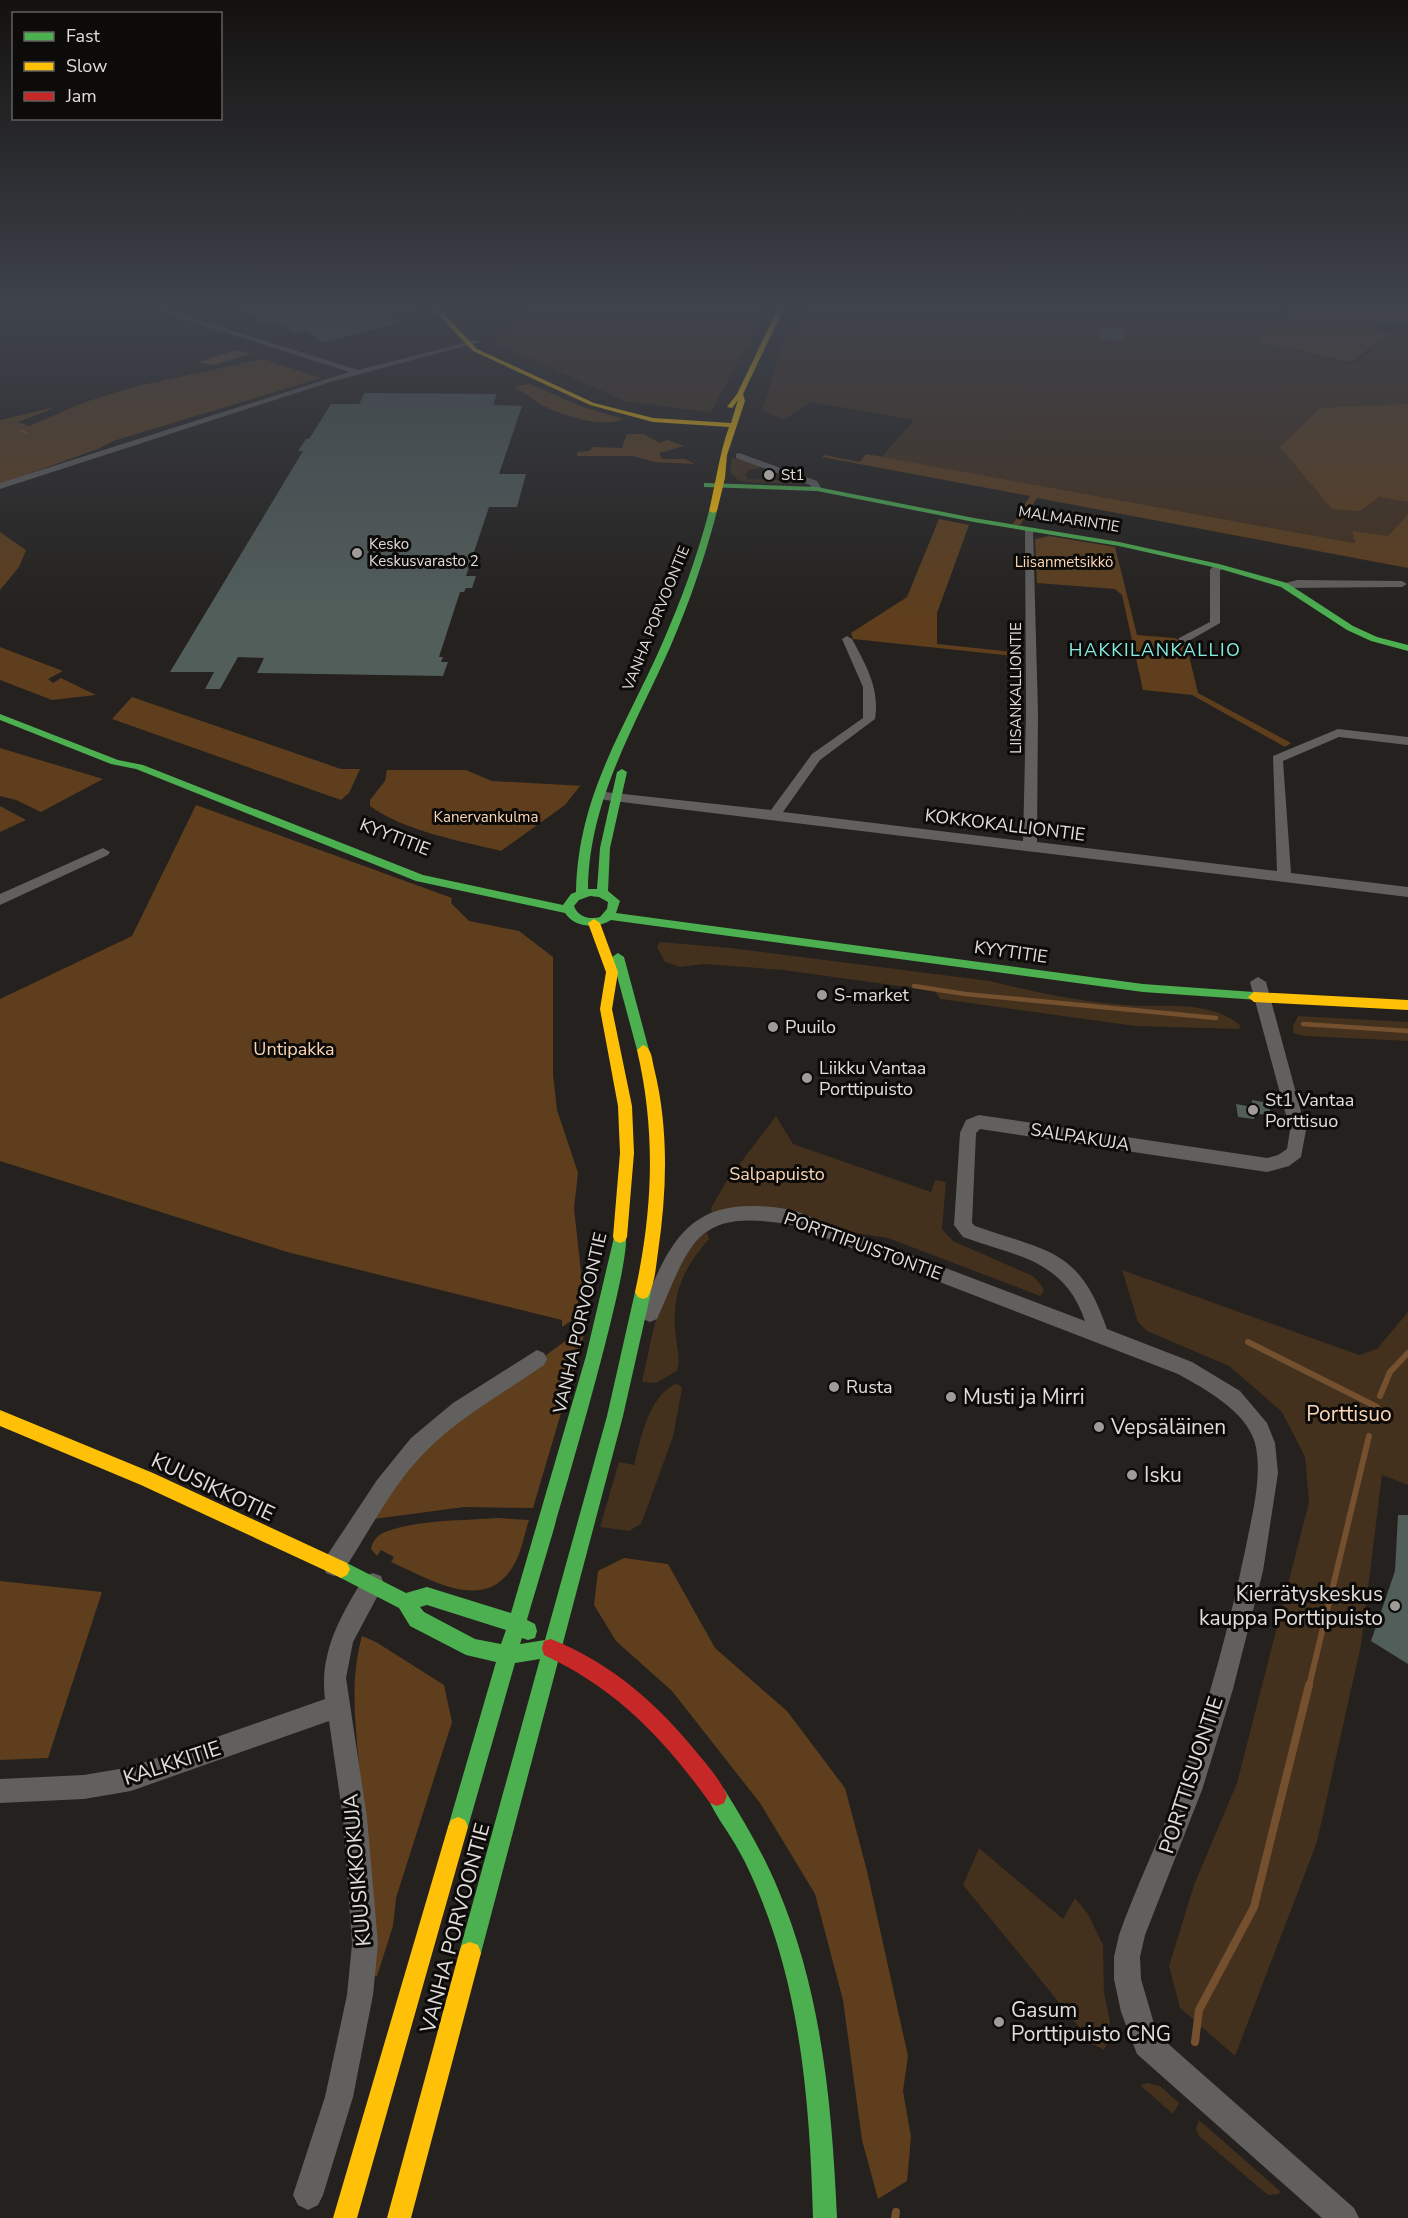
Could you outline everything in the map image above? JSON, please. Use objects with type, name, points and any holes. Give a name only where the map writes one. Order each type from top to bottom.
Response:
[{"type":"main road","points":[[629,410],[724,424]]},
{"type":"main road","name":"VANHA PORVOONTIE","points":[[578,895],[598,796],[613,754],[628,728],[700,562],[724,424],[735,410]]},
{"type":"main road","name":"MALMARINTIE","points":[[713,485],[817,489],[1119,544],[1219,566],[1284,585],[1350,628],[1374,639],[1408,648]]},
{"type":"main road","name":"KYYTITIE","points":[[0,707],[67,730],[124,756],[139,766]]},
{"type":"main road","name":"KYYTITIE","points":[[0,717],[114,762],[139,766],[208,793],[241,809],[420,878],[568,910],[578,921],[606,916],[1087,966]]},
{"type":"main road","name":"VANHA PORVOONTIE","points":[[602,893],[605,848],[628,728]]},
{"type":"main road","name":"KYYTITIE","points":[[208,793],[279,811],[430,870],[492,885],[578,895],[602,893]]},
{"type":"main road","points":[[602,893],[609,896],[606,916]]},
{"type":"main road","points":[[568,910],[578,895]]},
{"type":"main road","name":"VANHA PORVOONTIE","points":[[399,2218],[629,1360],[649,1268],[657,1201],[658,1152],[649,1070],[613,934],[606,916]]},
{"type":"main road","name":"VANHA PORVOONTIE","points":[[345,2218],[404,2007],[594,1356],[616,1266],[624,1203],[627,1153],[625,1106],[606,1009],[612,972],[606,916]]},
{"type":"main road","name":"KYYTITIE","points":[[606,916],[1132,986],[1263,998],[1408,1005]]},
{"type":"main road","points":[[1239,980],[1264,982]]},
{"type":"main road","points":[[1327,986],[1408,991]]},
{"type":"main road","name":"KUUSIKKOTIE","points":[[0,1418],[147,1479],[334,1565],[405,1602],[417,1619],[473,1648],[508,1655]]},
{"type":"main road","points":[[405,1602],[427,1596],[516,1624],[551,1648],[583,1660],[614,1683],[688,1754],[727,1811],[759,1869],[782,1929],[798,1981],[813,2051],[821,2123],[825,2218]]},
{"type":"main road","points":[[508,1655],[551,1648]]},
{"type":"street","points":[[0,486],[236,410]]},
{"type":"street","points":[[740,456],[814,483],[817,489]]},
{"type":"street","name":"LIISANKALLIONTIE","points":[[1028,529],[1032,732],[1030,846]]},
{"type":"street","points":[[1183,640],[1215,623],[1215,570],[1219,566]]},
{"type":"street","points":[[1284,585],[1297,583],[1402,584]]},
{"type":"street","points":[[774,815],[816,757],[869,718],[872,698],[869,684],[847,639]]},
{"type":"street","points":[[1284,877],[1277,759],[1338,733],[1408,741]]},
{"type":"street","name":"KOKKOKALLIONTIE","points":[[598,796],[774,815],[1408,892]]},
{"type":"street","points":[[0,900],[103,852]]},
{"type":"street","name":"SALPAKUJA","points":[[1099,1334],[1084,1293],[1071,1275],[1051,1262],[969,1232],[963,1225],[968,1133],[972,1125],[979,1122],[1260,1164],[1283,1161],[1295,1152],[1298,1130],[1263,998],[1264,982]]},
{"type":"street","name":"PORTTIPUISTONTIE","points":[[629,1360],[670,1266],[688,1236],[711,1222],[751,1213],[793,1218],[1099,1334]]},
{"type":"street","name":"PORTTISUONTIE","points":[[1099,1334],[1215,1383],[1242,1408],[1261,1431],[1269,1464],[1264,1510],[1212,1715],[1187,1798],[1130,1934],[1127,1977],[1134,2012],[1147,2044],[1344,2218]]},
{"type":"street","points":[[334,1565],[401,1465],[417,1447],[434,1430],[537,1359]]},
{"type":"street","name":"KUUSIKKOKUJA","points":[[308,2195],[339,2097],[360,1995],[365,1944],[355,1818],[334,1678],[334,1661],[349,1625],[373,1584]]},
{"type":"street","name":"KALKKITIE","points":[[0,1791],[84,1787],[131,1779],[339,1706]]},
{"type":"green space","points":[[50,410],[18,422],[29,426],[67,410],[217,410],[113,441],[98,449],[0,484],[0,420]]},
{"type":"green space","points":[[552,410],[591,410],[623,419],[615,422],[594,422]]},
{"type":"green space","points":[[688,410],[712,410],[707,412]]},
{"type":"green space","points":[[762,410],[800,410],[783,420]]},
{"type":"green space","points":[[855,410],[1408,410],[1408,416],[1360,511],[1378,497],[1408,502],[1408,514],[1388,536],[1352,532],[1356,543],[882,457],[914,420]]},
{"type":"green space","points":[[1318,410],[1408,410],[1408,502],[1379,497],[1360,511],[1332,509],[1280,447]]},
{"type":"green space","points":[[627,434],[643,434],[660,443],[667,440],[684,446],[659,453],[662,459],[685,459],[695,464],[654,462],[633,456],[577,456],[577,452],[589,451],[593,447],[622,448]]},
{"type":"green space","points":[[866,454],[1355,543],[1352,531],[1388,536],[1408,514],[1408,568],[1037,498],[1020,525],[1013,524],[1030,496],[822,457],[824,455],[860,462]]},
{"type":"green space","points":[[732,458],[756,463],[760,468],[749,470],[745,475],[748,479],[788,481],[795,479],[803,484],[738,480],[730,472]]},
{"type":"green space","points":[[939,519],[969,525],[937,613],[937,644],[1022,653],[1022,657],[853,639],[851,633],[907,597]]},
{"type":"green space","points":[[0,532],[26,550],[19,567],[0,590]]},
{"type":"green space","name":"Liisanmetsikkö","points":[[1049,536],[1115,547],[1137,635],[1175,638],[1186,643],[1198,693],[1291,743],[1285,747],[1192,695],[1143,690],[1122,595],[1115,589],[1037,583],[1035,539]]},
{"type":"green space","points":[[0,647],[63,671],[48,679],[53,683],[61,678],[96,695],[52,700],[0,680]]},
{"type":"green space","points":[[132,697],[341,769],[360,769],[349,793],[341,800],[112,719]]},
{"type":"green space","points":[[0,748],[103,779],[41,812],[16,800],[0,796]]},
{"type":"green space","name":"Kanervankulma","points":[[387,770],[466,770],[492,781],[584,786],[580,786],[565,805],[501,851],[416,829],[370,806],[370,800],[385,781]]},
{"type":"green space","name":"Untipakka","points":[[196,805],[452,898],[451,903],[469,921],[519,931],[553,957],[553,1075],[557,1110],[578,1173],[574,1208],[582,1281],[575,1318],[562,1327],[562,1320],[287,1252],[0,1161],[0,999],[132,936]]},
{"type":"green space","points":[[0,806],[26,820],[0,832]]},
{"type":"green space","points":[[660,942],[731,948],[990,981],[1092,1002],[1201,1008],[1229,1017],[1241,1026],[1239,1029],[1135,1026],[940,999],[935,991],[783,970],[704,964],[680,967],[665,962],[657,947]]},
{"type":"green space","points":[[1298,1016],[1408,1022],[1408,1041],[1305,1036],[1293,1033],[1293,1026]]},
{"type":"green space","name":"Salpapuisto","points":[[776,1116],[793,1144],[931,1192],[935,1180],[946,1182],[942,1229],[953,1241],[1033,1276],[1044,1292],[1040,1296],[888,1238],[836,1230],[777,1209],[754,1206],[712,1215],[711,1208],[726,1182]]},
{"type":"green space","points":[[707,1232],[709,1239],[691,1262],[677,1297],[675,1323],[679,1359],[677,1371],[656,1383],[642,1382],[656,1321],[669,1280],[691,1246]]},
{"type":"green space","name":"Porttisuo","points":[[1122,1270],[1359,1355],[1377,1349],[1408,1312],[1408,1485],[1382,1475],[1361,1645],[1317,1842],[1235,2056],[1180,2008],[1169,1966],[1194,1885],[1237,1783],[1309,1502],[1305,1457],[1282,1412],[1229,1366],[1147,1331],[1138,1322]]},
{"type":"green space","points":[[587,1325],[533,1508],[464,1507],[374,1519],[416,1457],[448,1427]]},
{"type":"green space","points":[[675,1384],[680,1385],[682,1389],[673,1437],[641,1524],[629,1531],[600,1527],[619,1462],[634,1465],[643,1431],[652,1409],[666,1390]]},
{"type":"green space","points":[[498,1518],[529,1520],[520,1551],[512,1568],[500,1582],[486,1589],[471,1591],[438,1583],[391,1562],[394,1557],[381,1550],[377,1556],[371,1549],[374,1541],[380,1535],[398,1528],[441,1521]]},
{"type":"green space","points":[[624,1558],[668,1564],[715,1648],[787,1711],[845,1788],[867,1871],[908,2056],[903,2091],[911,2137],[907,2181],[878,2199],[862,2140],[843,2000],[815,1894],[760,1803],[672,1691],[616,1641],[594,1605],[598,1571]]},
{"type":"green space","points":[[0,1581],[102,1592],[48,1758],[0,1760]]},
{"type":"green space","points":[[362,1636],[376,1642],[444,1685],[452,1722],[396,1898],[393,1926],[377,1976],[370,1976],[371,1901],[355,1706],[356,1671]]},
{"type":"green space","points":[[979,1848],[1063,1919],[1075,1898],[1088,1914],[1103,1945],[1104,1992],[1110,2021],[1109,2040],[1104,2050],[1093,2044],[963,1885]]},
{"type":"green space","points":[[1147,2083],[1160,2086],[1179,2103],[1173,2114],[1140,2085]]},
{"type":"green space","points":[[1199,2120],[1280,2191],[1279,2194],[1269,2195],[1263,2191],[1199,2136],[1196,2129]]},
{"type":"building","name":"Kesko Keskusvarasto 2","points":[[328,410],[521,410],[499,474],[526,474],[517,507],[489,507],[466,576],[476,576],[472,588],[466,588],[464,592],[460,592],[439,657],[443,657],[441,662],[448,662],[443,676],[257,673],[264,658],[238,657],[220,689],[205,689],[214,672],[170,672],[303,451],[298,451],[306,439],[309,439]]},
{"type":"building","name":"St1 Vantaa Porttisuo","points":[[1252,1100],[1269,1103],[1271,1116],[1254,1113],[1254,1119],[1238,1117],[1236,1104],[1252,1107]]},
{"type":"building","name":"Kierrätyskeskus kauppa Porttipuisto","points":[[1398,1515],[1408,1515],[1408,1664],[1371,1641],[1395,1571]]},
{"type":"waterway","points":[[20,430],[26,433]]},
{"type":"waterway","points":[[914,986],[965,994],[1216,1018]]},
{"type":"waterway","points":[[1303,1024],[1408,1031]]},
{"type":"waterway","points":[[1248,1342],[1377,1407]]},
{"type":"waterway","points":[[1380,1396],[1390,1372],[1408,1353]]},
{"type":"waterway","points":[[1309,1686],[1369,1436]]},
{"type":"waterway","points":[[1195,2042],[1199,2010],[1254,1907],[1309,1685]]},
{"type":"waterway","points":[[895,2218],[896,2212]]},
{"type":"traffic: fast","points":[[707,485],[817,489],[974,520],[1119,544],[1219,566],[1284,585],[1350,628],[1374,639],[1408,648]]},
{"type":"traffic: fast","points":[[582,893],[583,861],[588,829],[597,797],[609,765],[680,612],[713,511]]},
{"type":"traffic: fast","points":[[0,717],[115,762],[139,767],[420,878],[568,910]]},
{"type":"traffic: fast","points":[[602,893],[605,848],[622,772]]},
{"type":"traffic: fast","points":[[589,892],[602,893],[614,901],[609,915],[598,922],[577,918],[571,914],[568,906],[575,897],[589,892]]},
{"type":"traffic: fast","points":[[610,916],[1143,988],[1254,997]]},
{"type":"traffic: fast","points":[[618,957],[643,1050]]},
{"type":"traffic: fast","points":[[458,1827],[594,1356],[616,1266],[620,1237]]},
{"type":"traffic: fast","points":[[470,1953],[615,1416],[643,1292]]},
{"type":"traffic: fast","points":[[341,1569],[405,1602],[417,1619],[473,1648],[508,1655],[551,1648]]},
{"type":"traffic: fast","points":[[405,1602],[427,1596],[517,1624],[528,1631]]},
{"type":"traffic: fast","points":[[717,1796],[746,1843],[770,1893],[788,1945],[802,1999],[819,2108],[825,2218]]},
{"type":"traffic: slow","points":[[613,410],[653,420],[732,425]]},
{"type":"traffic: slow","points":[[713,511],[721,478],[723,455],[739,410]]},
{"type":"traffic: slow","points":[[594,923],[612,972],[606,1009],[625,1106],[627,1153],[620,1237]]},
{"type":"traffic: slow","points":[[1254,997],[1408,1005]]},
{"type":"traffic: slow","points":[[643,1050],[655,1109],[658,1171],[654,1233],[643,1292]]},
{"type":"traffic: slow","points":[[0,1418],[147,1479],[341,1569]]},
{"type":"traffic: slow","points":[[345,2218],[458,1827]]},
{"type":"traffic: slow","points":[[399,2218],[470,1953]]},
{"type":"traffic: jam","points":[[551,1648],[601,1674],[623,1691],[683,1751],[717,1796]]},
{"type":"place","name":"St1","points":[[769,475]]},
{"type":"place","name":"Kesko Keskusvarasto 2","points":[[357,553]]},
{"type":"place","name":"S-market","points":[[822,995]]},
{"type":"place","name":"Puuilo","points":[[773,1027]]},
{"type":"place","name":"Liikku Vantaa Porttipuisto","points":[[807,1078]]},
{"type":"place","name":"St1 Vantaa Porttisuo","points":[[1253,1110]]},
{"type":"place","name":"Rusta","points":[[834,1387]]},
{"type":"place","name":"Musti ja Mirri","points":[[951,1397]]},
{"type":"place","name":"Vepsäläinen","points":[[1099,1427]]},
{"type":"place","name":"Isku","points":[[1132,1475]]},
{"type":"place","name":"Kierrätyskeskus kauppa Porttipuisto","points":[[1395,1606]]},
{"type":"place","name":"Gasum Porttipuisto CNG","points":[[999,2022]]},
{"type":"district","name":"HAKKILANKALLIO","points":[[1155,650]]}]
